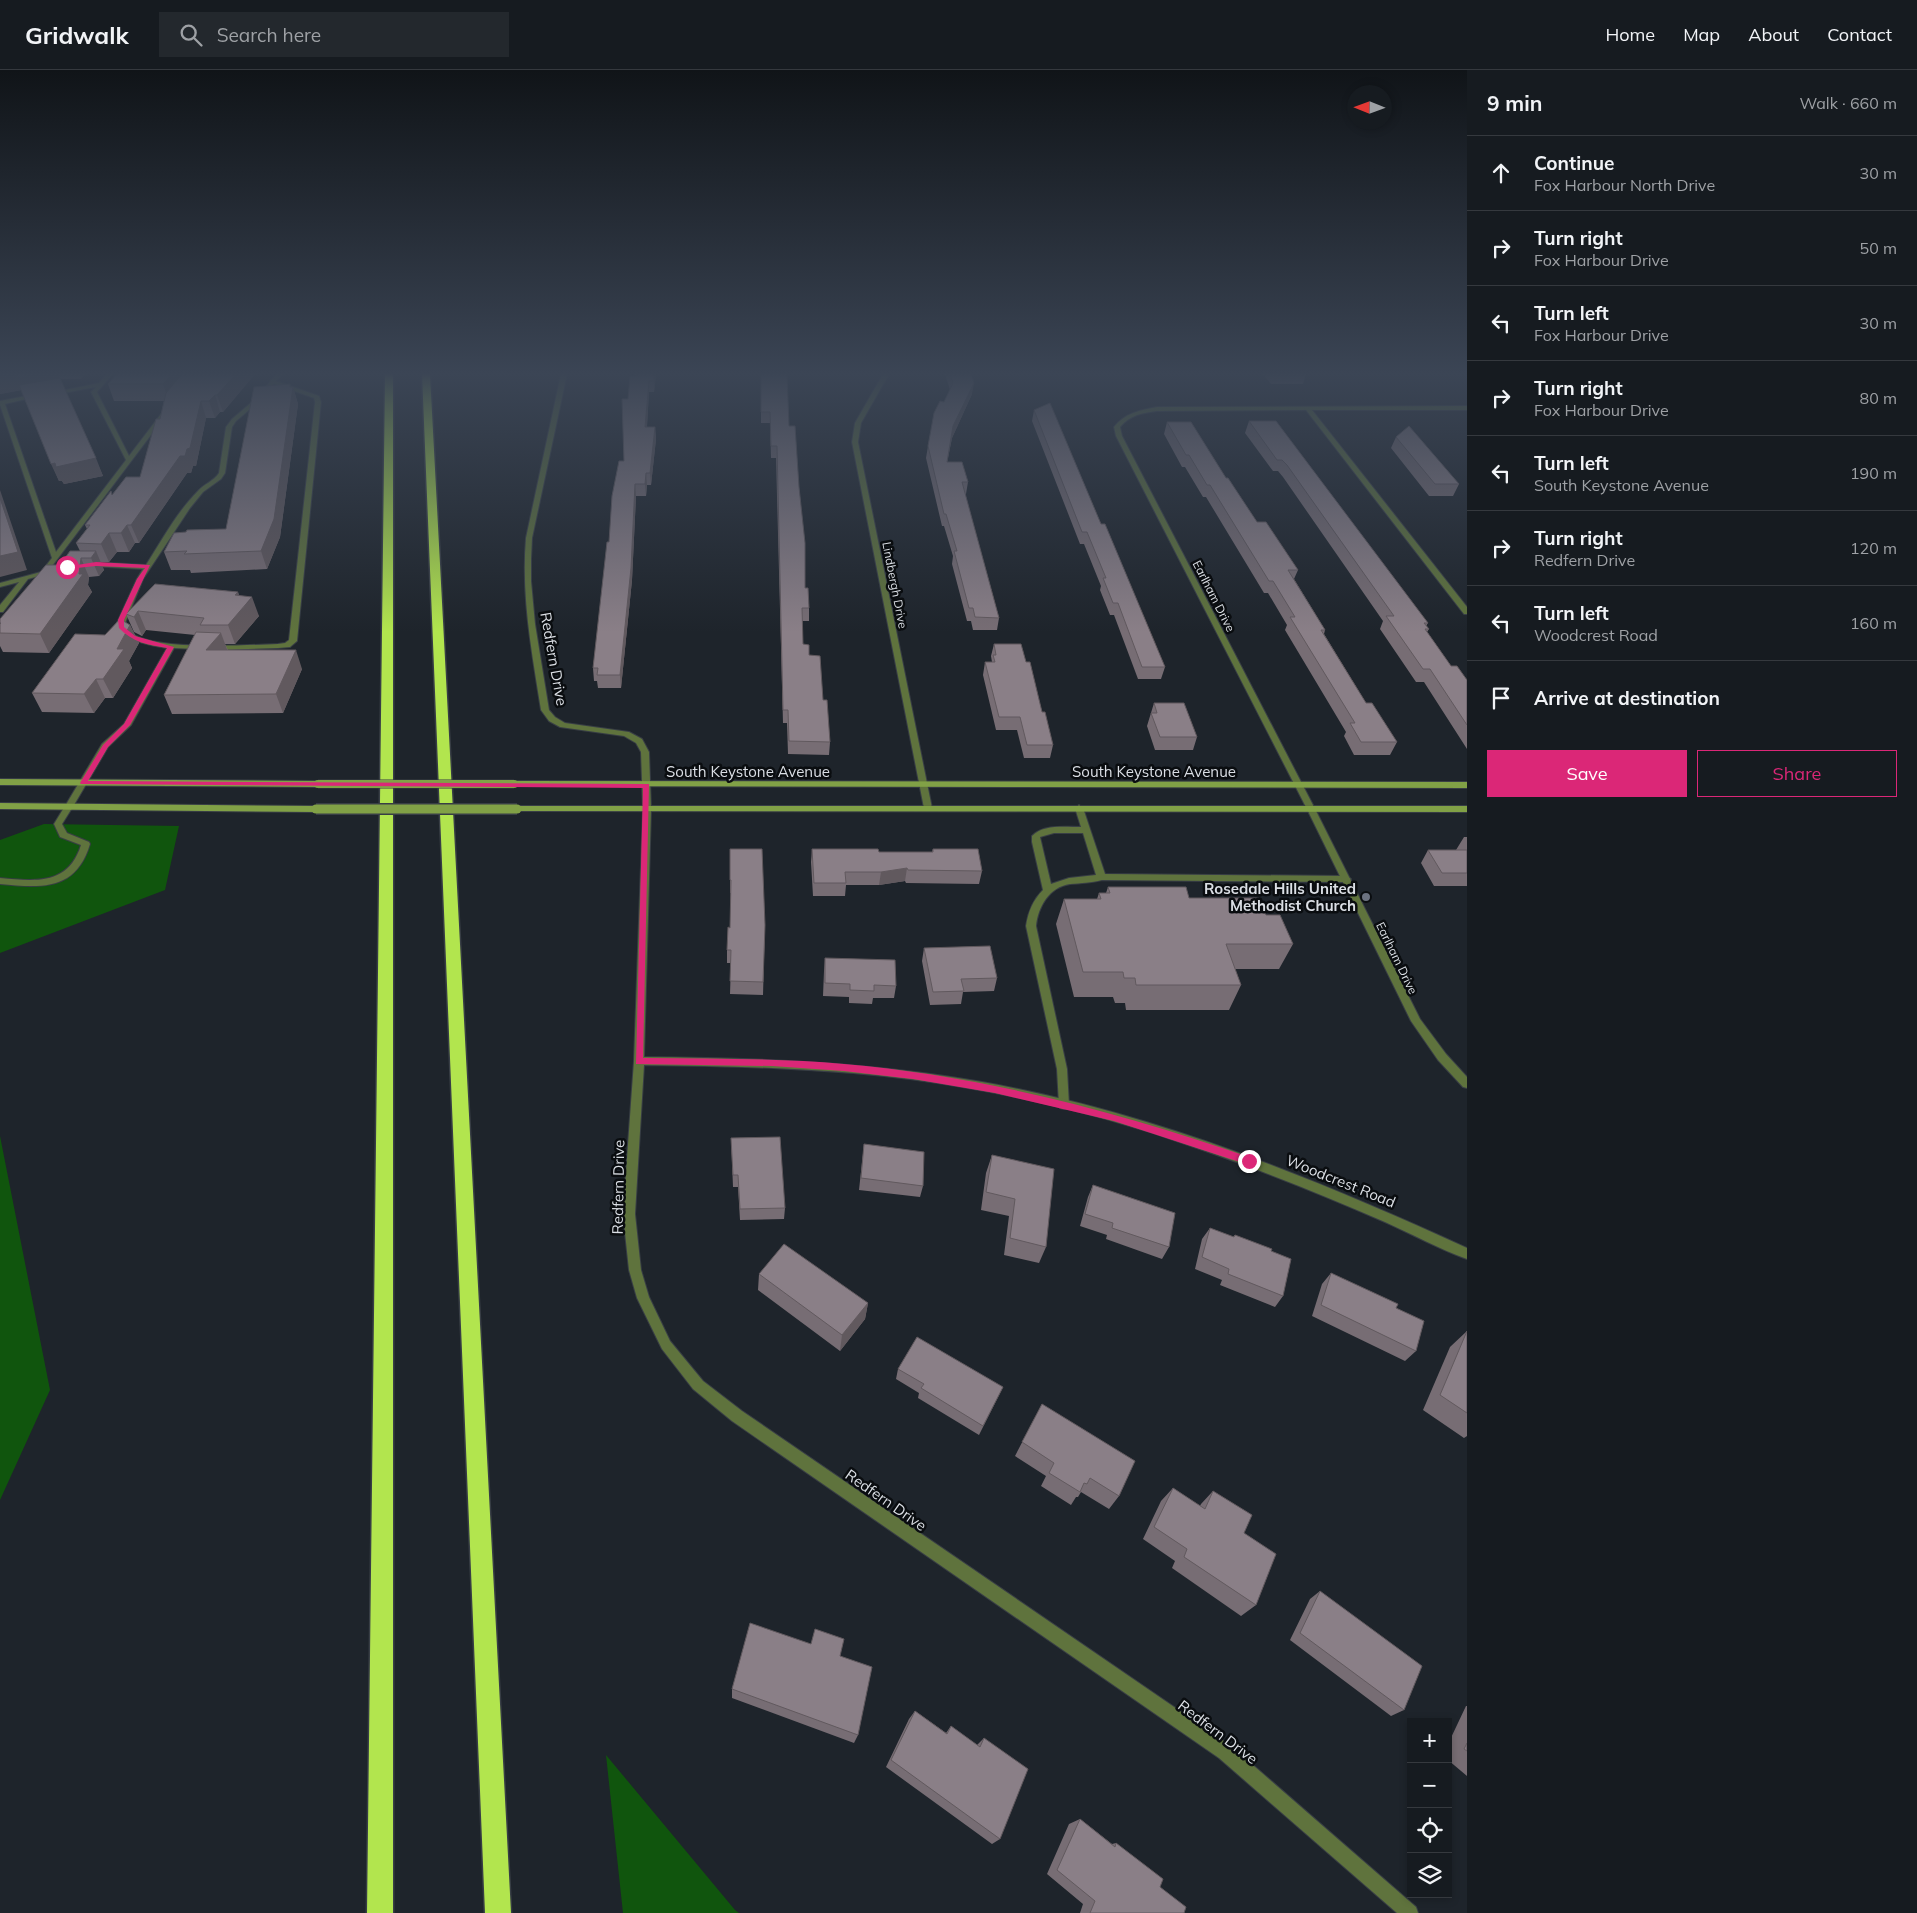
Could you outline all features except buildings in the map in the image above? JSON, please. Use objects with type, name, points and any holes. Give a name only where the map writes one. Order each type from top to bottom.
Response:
[{"type":"highway","points":[[380,1913],[388,460]]},
{"type":"highway","points":[[430,460],[498,1913]]},
{"type":"main road","name":"South Keystone Avenue","points":[[0,782],[647,785],[1467,785]]},
{"type":"main road","points":[[0,806],[316,809],[1467,809]]},
{"type":"street","points":[[21,460],[55,557]]},
{"type":"street","points":[[43,574],[129,460]]},
{"type":"street","points":[[224,460],[222,473],[219,478],[201,491],[188,507],[140,579],[121,620],[122,628],[133,638],[150,644],[171,647],[278,646],[287,645],[294,639],[312,460]]},
{"type":"street","name":"Redfern Drive","points":[[546,460],[526,561],[527,589],[545,710],[552,719],[563,725],[626,734],[640,741],[645,752],[647,809],[639,1061],[630,1214],[635,1270],[643,1298],[666,1345],[698,1385],[737,1416],[1225,1752],[1410,1913]]},
{"type":"street","name":"Lindbergh Drive","points":[[859,460],[928,808]]},
{"type":"street","name":"Earlham Drive","points":[[1130,460],[1312,809],[1416,1021],[1442,1057],[1467,1084]]},
{"type":"street","points":[[1348,460],[1467,612]]},
{"type":"street","points":[[80,565],[148,566]]},
{"type":"street","points":[[0,585],[59,570]]},
{"type":"street","points":[[0,610],[26,578]]},
{"type":"street","points":[[0,881],[24,883],[53,881],[67,875],[84,859],[86,844],[63,835],[58,824],[105,746],[127,725],[171,647]]},
{"type":"street","points":[[1078,808],[1101,877]]},
{"type":"street","points":[[1048,891],[1036,836],[1053,830],[1086,830]]},
{"type":"street","points":[[1064,1105],[1062,1069],[1031,926],[1032,912],[1048,891],[1056,885],[1069,881],[1093,880],[1101,877],[1346,879]]},
{"type":"street","name":"Woodcrest Road","points":[[639,1061],[772,1063],[844,1068],[977,1086],[1064,1105],[1163,1132],[1249,1161],[1340,1196],[1467,1254]]},
{"type":"green space","points":[[44,824],[179,826],[165,890],[0,953],[0,840]]},
{"type":"green space","points":[[0,1136],[50,1390],[0,1500]]},
{"type":"green space","points":[[606,1755],[735,1910],[739,1913],[623,1913]]},
{"type":"place","name":"Rosedale Hills United Methodist Church","points":[[1366,897]]},
{"type":"route","points":[[67,567],[96,564],[148,566],[121,620],[122,628],[133,638],[150,644],[171,647],[127,725],[105,746],[83,783],[647,785],[639,1061],[772,1063],[844,1068],[913,1076],[995,1089],[1114,1117],[1249,1161]]}]
